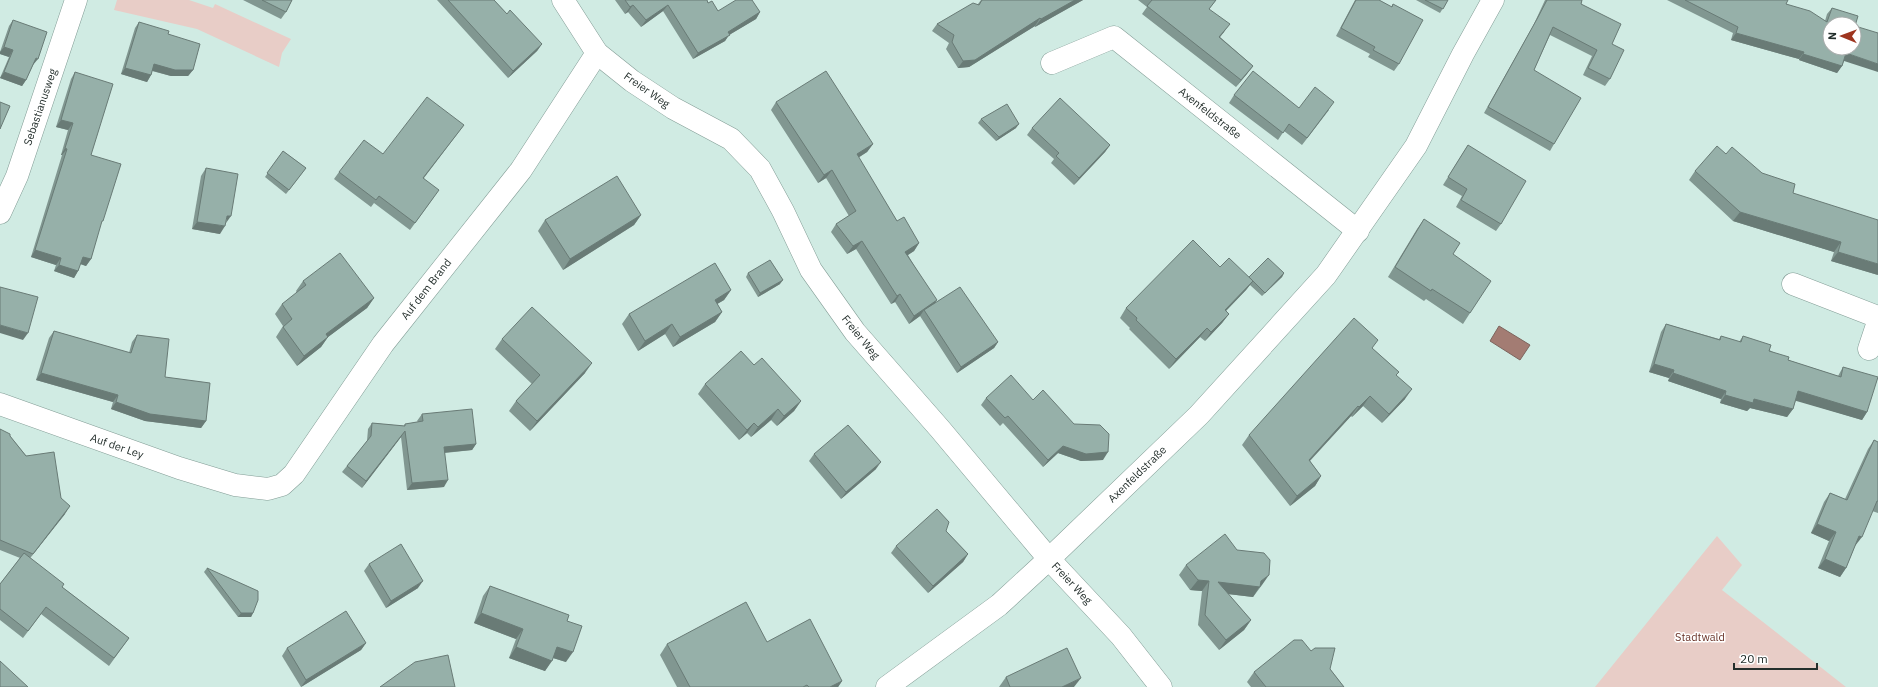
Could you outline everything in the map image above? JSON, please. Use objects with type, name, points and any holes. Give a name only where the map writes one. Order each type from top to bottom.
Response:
[{"type":"street","name":"Sebastianusweg","points":[[0,214],[17,176],[76,0]]},
{"type":"street","name":"Freier Weg","points":[[563,0],[597,53],[632,81],[674,108],[731,140],[760,169],[783,211],[811,270],[855,332],[940,429],[1049,559],[1121,636],[1161,687]]},
{"type":"street","name":"Axenfeldstraße","points":[[887,687],[999,605],[1049,559],[1199,415],[1326,275],[1416,146],[1462,54],[1493,0]]},
{"type":"street","name":"Axenfeldstraße","points":[[1052,63],[1114,37],[1358,231]]},
{"type":"street","name":"Auf dem Brand","points":[[235,485],[268,489],[282,485],[294,474],[383,344],[521,170],[597,53]]},
{"type":"street","points":[[1793,284],[1878,317]]},
{"type":"street","points":[[1869,349],[1878,322]]},
{"type":"street","name":"Auf der Ley","points":[[0,404],[179,468],[235,485]]},
{"type":"green space","points":[[117,0],[189,0],[213,8],[215,4],[291,39],[282,53],[279,67],[197,29],[114,10]]},
{"type":"green space","name":"Stadtwald","points":[[1717,536],[1742,565],[1722,590],[1846,687],[1595,687]]},
{"type":"shaded area","points":[[1499,326],[1530,345],[1520,360],[1490,341]]},
{"type":"building","points":[[262,0],[292,0],[286,12]]},
{"type":"building","points":[[448,0],[494,0],[507,14],[510,10],[542,44],[513,71]]},
{"type":"building","points":[[625,0],[707,0],[708,3],[712,1],[718,11],[736,0],[752,0],[760,12],[728,32],[730,35],[698,53],[668,5],[646,20],[633,5],[630,7]]},
{"type":"building","points":[[982,0],[1075,0],[1041,19],[1040,18],[975,60],[963,61],[952,42],[954,35],[937,24],[973,3],[979,5]]},
{"type":"building","points":[[1152,0],[1216,0],[1209,9],[1230,24],[1219,37],[1253,66],[1241,80],[1147,6]]},
{"type":"building","points":[[1356,0],[1379,0],[1392,7],[1393,4],[1423,20],[1399,64],[1373,50],[1375,47],[1341,28]]},
{"type":"building","points":[[1425,0],[1448,0],[1443,9]]},
{"type":"building","points":[[1547,0],[1582,0],[1581,4],[1621,24],[1612,44],[1624,50],[1610,79],[1588,68],[1597,50],[1553,27],[1534,70],[1581,98],[1554,144],[1488,107]]},
{"type":"building","points":[[1685,0],[1788,0],[1786,4],[1810,11],[1822,19],[1822,56],[1845,56],[1842,66],[1803,54],[1804,52],[1736,33],[1738,27]]},
{"type":"building","points":[[1832,8],[1858,16],[1829,16]]},
{"type":"building","points":[[13,20],[47,32],[38,59],[36,58],[26,80],[4,72],[13,50],[4,47]]},
{"type":"building","points":[[139,22],[169,31],[168,34],[200,44],[193,70],[175,70],[154,64],[151,75],[125,68]]},
{"type":"building","points":[[1862,28],[1878,33],[1878,64],[1855,56],[1862,56]]},
{"type":"building","points":[[826,71],[873,144],[857,154],[897,221],[904,217],[919,243],[905,252],[937,300],[914,316],[900,294],[897,296],[862,241],[853,246],[836,224],[856,211],[832,170],[824,175],[776,102]]},
{"type":"building","points":[[1253,71],[1299,108],[1315,87],[1334,102],[1307,138],[1289,124],[1283,133],[1234,95]]},
{"type":"building","points":[[75,72],[113,84],[91,155],[121,164],[91,259],[83,257],[78,271],[59,265],[61,258],[35,250],[67,149],[65,148],[73,123],[61,120]]},
{"type":"building","points":[[427,97],[464,125],[423,178],[439,190],[415,223],[379,196],[376,200],[339,172],[364,140],[383,154]]},
{"type":"building","points":[[1060,98],[1110,145],[1079,178],[1056,156],[1059,153],[1032,128]]},
{"type":"building","points":[[0,102],[10,106],[0,129]]},
{"type":"building","points":[[1007,104],[1019,124],[999,137],[981,119]]},
{"type":"building","points":[[1468,145],[1526,181],[1501,224],[1461,200],[1467,189],[1448,177]]},
{"type":"building","points":[[1717,146],[1726,154],[1732,147],[1762,173],[1795,184],[1793,193],[1878,220],[1878,264],[1838,252],[1841,242],[1740,212],[1695,171]]},
{"type":"building","points":[[283,151],[306,168],[289,190],[267,173]]},
{"type":"building","points":[[206,168],[238,174],[231,216],[227,216],[225,226],[197,222]]},
{"type":"building","points":[[617,176],[641,215],[570,259],[545,220]]},
{"type":"building","points":[[1424,219],[1460,243],[1453,254],[1491,281],[1470,313],[1432,289],[1431,291],[1395,267]]},
{"type":"building","points":[[1193,240],[1220,267],[1229,258],[1253,281],[1225,310],[1229,314],[1211,332],[1207,328],[1176,359],[1136,320],[1137,318],[1126,308]]},
{"type":"building","points":[[340,253],[374,298],[326,334],[328,337],[304,356],[283,327],[292,319],[282,304],[306,285],[303,281]]},
{"type":"building","points":[[1268,258],[1284,273],[1265,293],[1249,277]]},
{"type":"building","points":[[770,260],[783,280],[760,293],[748,273]]},
{"type":"building","points":[[715,263],[731,290],[715,300],[722,312],[680,337],[672,324],[645,341],[629,314]]},
{"type":"building","points":[[0,287],[38,297],[28,333],[0,325]]},
{"type":"building","points":[[960,287],[998,342],[961,367],[924,310]]},
{"type":"building","points":[[532,307],[592,363],[537,421],[516,401],[540,375],[502,339]]},
{"type":"building","points":[[1354,318],[1378,340],[1372,348],[1399,372],[1396,375],[1412,389],[1389,414],[1370,396],[1359,407],[1358,406],[1309,460],[1321,476],[1297,496],[1249,435]]},
{"type":"building","points":[[1666,324],[1720,340],[1721,336],[1741,342],[1743,336],[1771,345],[1769,351],[1789,357],[1788,360],[1841,377],[1843,367],[1878,377],[1867,412],[1798,391],[1793,409],[1754,399],[1753,403],[1725,395],[1726,391],[1673,373],[1674,370],[1654,364]]},
{"type":"building","points":[[54,331],[131,353],[137,335],[169,339],[165,377],[210,383],[206,421],[150,414],[116,402],[118,395],[41,373]]},
{"type":"building","points":[[741,351],[754,365],[762,358],[801,401],[784,416],[778,409],[758,427],[754,423],[747,430],[705,384]]},
{"type":"building","points":[[1011,375],[1033,400],[1043,390],[1074,424],[1100,425],[1109,434],[1108,452],[1086,454],[1063,446],[1048,460],[1008,416],[1005,418],[986,398]]},
{"type":"building","points":[[472,409],[476,444],[444,447],[448,480],[412,483],[405,431],[366,481],[347,466],[371,436],[372,423],[405,426],[405,424],[423,421],[422,414]]},
{"type":"building","points":[[848,425],[881,462],[846,492],[814,454]]},
{"type":"building","points":[[0,429],[10,434],[26,456],[54,452],[61,498],[70,506],[33,554],[0,540]]},
{"type":"building","points":[[1874,440],[1878,442],[1878,501],[1862,537],[1859,536],[1846,568],[1825,559],[1836,532],[1817,524],[1830,493],[1847,500]]},
{"type":"building","points":[[937,509],[949,522],[946,531],[968,554],[933,586],[896,546]]},
{"type":"building","points":[[1225,534],[1237,550],[1264,553],[1270,560],[1269,575],[1261,581],[1260,587],[1218,582],[1251,620],[1226,640],[1205,615],[1209,581],[1198,580],[1186,565]]},
{"type":"building","points":[[401,544],[423,581],[391,601],[369,564]]},
{"type":"building","points":[[24,553],[64,584],[62,587],[129,638],[114,658],[46,607],[28,631],[0,609],[0,584]]},
{"type":"building","points":[[207,568],[258,591],[258,600],[253,613],[241,613]]},
{"type":"building","points":[[490,586],[569,615],[567,621],[582,626],[573,652],[557,647],[552,661],[516,647],[523,629],[481,613]]},
{"type":"building","points":[[746,602],[767,642],[810,619],[842,681],[830,687],[809,687],[807,685],[803,687],[690,687],[667,644]]},
{"type":"building","points":[[346,611],[366,643],[306,680],[287,648]]},
{"type":"building","points":[[1294,640],[1302,640],[1311,651],[1315,648],[1335,648],[1330,669],[1344,687],[1266,687],[1254,672]]},
{"type":"building","points":[[1067,648],[1081,678],[1062,687],[1010,687],[1006,677]]},
{"type":"building","points":[[448,655],[455,687],[380,687],[415,662]]},
{"type":"building","points":[[0,661],[28,687],[0,687]]}]
